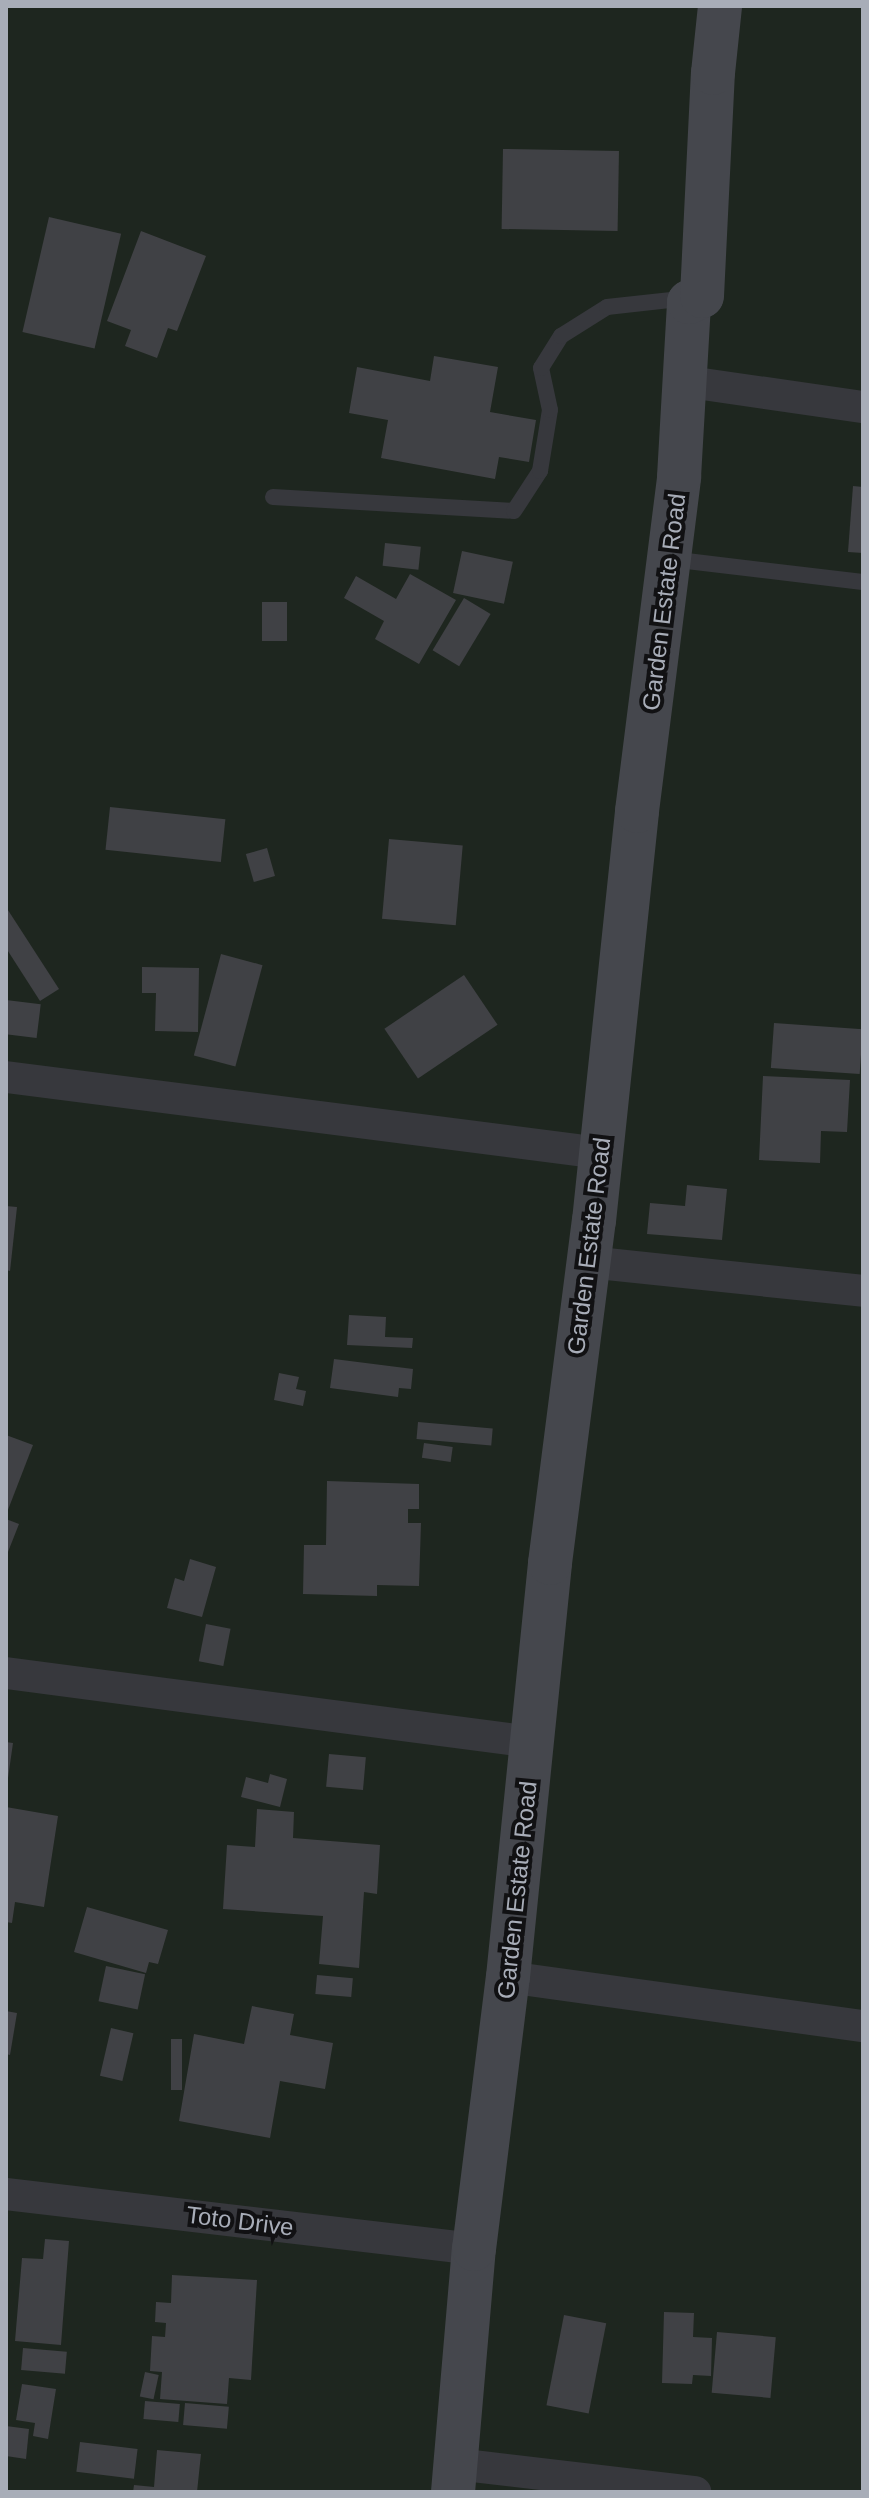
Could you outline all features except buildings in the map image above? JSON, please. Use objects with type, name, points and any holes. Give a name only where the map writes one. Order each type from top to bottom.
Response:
[{"type":"street","name":"Garden Estate Road","points":[[454,2478],[474,2249],[508,1977],[551,1549],[588,1262],[637,811],[679,477],[682,381],[689,302],[702,296],[720,6]]},
{"type":"street","points":[[682,381],[863,407]]},
{"type":"street","points":[[6,1077],[601,1153]]},
{"type":"street","points":[[588,1262],[863,1291]]},
{"type":"street","points":[[6,1673],[532,1742]]},
{"type":"street","points":[[508,1977],[863,2026]]},
{"type":"street","name":"Toto Drive","points":[[6,2194],[474,2249]]},
{"type":"street","points":[[454,2478],[695,2492]]},
{"type":"lane","points":[[273,497],[514,511],[540,471],[550,410],[541,368],[561,336],[607,307],[702,296]]},
{"type":"lane","points":[[669,559],[863,582]]},
{"type":"shaded area","points":[[6,6],[863,6],[863,2492],[6,2492]]}]
